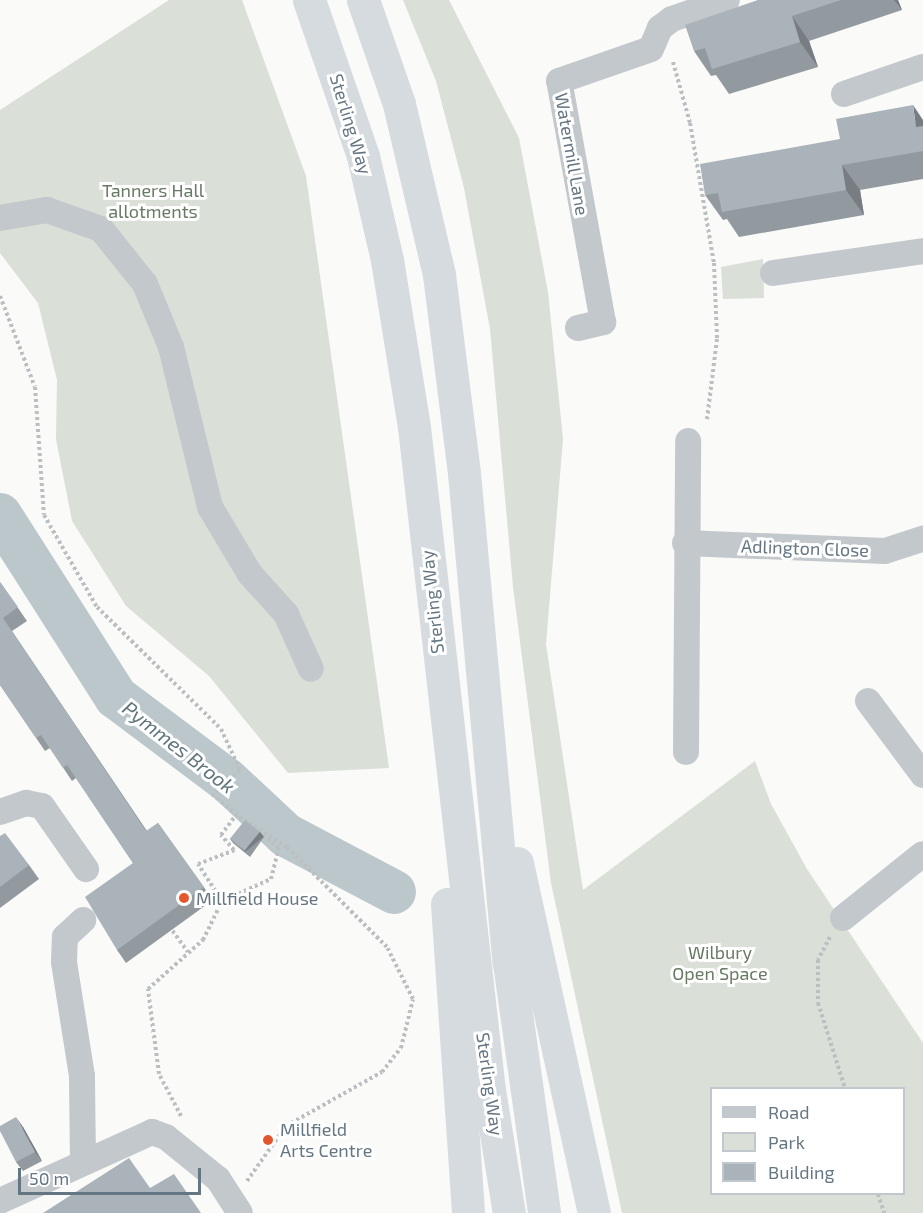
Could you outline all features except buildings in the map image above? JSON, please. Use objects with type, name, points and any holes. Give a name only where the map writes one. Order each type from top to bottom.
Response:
[{"type":"highway","name":"Sterling Way","points":[[309,0],[363,156],[387,260],[414,427],[434,632],[509,1213]]},
{"type":"highway","name":"Sterling Way","points":[[363,0],[399,104],[439,275],[464,473],[483,715],[544,1213]]},
{"type":"highway","points":[[434,632],[451,992],[468,1213]]},
{"type":"highway","points":[[483,715],[594,1213]]},
{"type":"street","name":"Watermill Lane","points":[[578,328],[603,322],[559,81],[651,49],[660,28],[711,2]]},
{"type":"street","points":[[844,94],[923,67]]},
{"type":"street","points":[[0,218],[47,210],[101,229],[145,284],[171,347],[210,507],[250,574],[286,614],[311,669]]},
{"type":"street","points":[[773,273],[923,251]]},
{"type":"street","points":[[686,752],[685,543],[688,441]]},
{"type":"street","name":"Adlington Close","points":[[685,543],[885,551],[923,539]]},
{"type":"street","points":[[868,701],[923,775]]},
{"type":"street","points":[[0,812],[26,803],[42,806],[86,869]]},
{"type":"street","points":[[839,924],[923,854]]},
{"type":"street","points":[[83,920],[65,938],[64,962],[82,1076],[83,1162]]},
{"type":"street","points":[[0,1201],[152,1132],[166,1137],[218,1179],[237,1207]]},
{"type":"path","points":[[660,28],[690,123],[714,263],[717,339],[707,419]]},
{"type":"path","points":[[0,296],[35,387],[44,515],[98,608],[221,729],[240,770],[212,794],[279,848],[271,879],[222,901],[203,940],[148,989],[159,1074],[182,1120],[166,1137]]},
{"type":"path","points":[[222,901],[198,864],[234,850],[221,835],[235,814]]},
{"type":"path","points":[[235,814],[287,847],[387,947],[413,999],[401,1048],[382,1072],[286,1126],[237,1207]]},
{"type":"path","points":[[839,924],[818,960],[818,1003],[844,1087]]},
{"type":"path","points":[[169,925],[188,952]]},
{"type":"path","points":[[878,1195],[884,1213]]},
{"type":"green space","name":"Tanners Hall allotments","points":[[169,0],[242,0],[306,176],[389,768],[288,773],[209,676],[126,606],[72,521],[56,439],[57,380],[38,303],[0,253],[0,110]]},
{"type":"green space","name":"Wilbury Open Space","points":[[403,0],[449,0],[519,138],[548,292],[563,439],[546,644],[583,890],[755,761],[771,804],[807,869],[923,1043],[923,1213],[622,1213],[551,883],[513,587],[490,329],[464,188],[436,81]]},
{"type":"green space","points":[[763,259],[764,298],[723,299],[721,267]]},
{"type":"waterway","name":"Pymmes Brook","points":[[0,515],[116,697],[227,780],[286,835],[394,892]]},
{"type":"place","name":"Millfield House","points":[[184,898]]},
{"type":"place","name":"Millfield Arts Centre","points":[[268,1140]]}]
